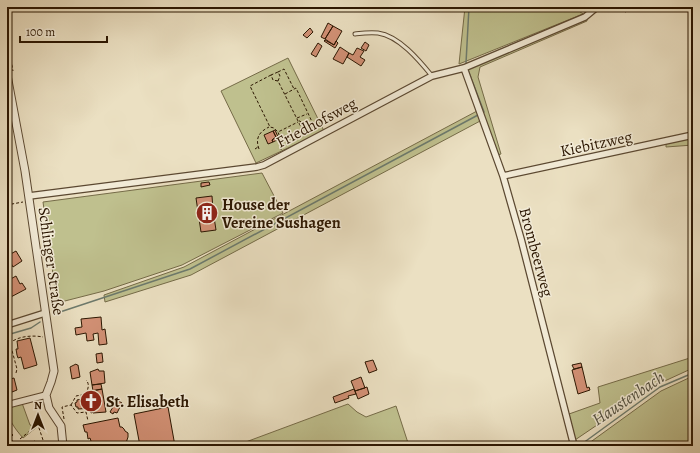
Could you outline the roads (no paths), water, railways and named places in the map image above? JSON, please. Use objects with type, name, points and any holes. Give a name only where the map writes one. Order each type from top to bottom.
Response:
[{"type":"street","name":"Friedhofsweg","points":[[29,199],[257,167],[312,140],[432,76],[464,68],[585,17],[597,7]]},
{"type":"street","name":"Brombeerweg","points":[[464,68],[503,176],[521,239],[574,443]]},
{"type":"street","name":"Schlinger Straße","points":[[7,75],[29,199],[54,371],[46,395]]},
{"type":"street","name":"Kiebitzweg","points":[[503,176],[693,136]]},
{"type":"street","points":[[7,326],[45,313]]},
{"type":"street","points":[[7,405],[46,395],[49,408],[60,426],[63,446]]},
{"type":"lane","points":[[355,34],[378,33],[391,37],[409,51],[432,76]]},
{"type":"waterway","points":[[466,63],[469,7]]},
{"type":"waterway","points":[[468,70],[484,112]]},
{"type":"waterway","points":[[54,314],[190,269],[478,115]]},
{"type":"waterway","points":[[7,335],[31,328],[40,322]]},
{"type":"waterway","name":"Haustenbach","points":[[579,446],[660,387],[693,373]]},
{"type":"place","name":"House der Vereine Sushagen","points":[[207,213]]},
{"type":"place","name":"St. Elisabeth","points":[[91,401]]}]
